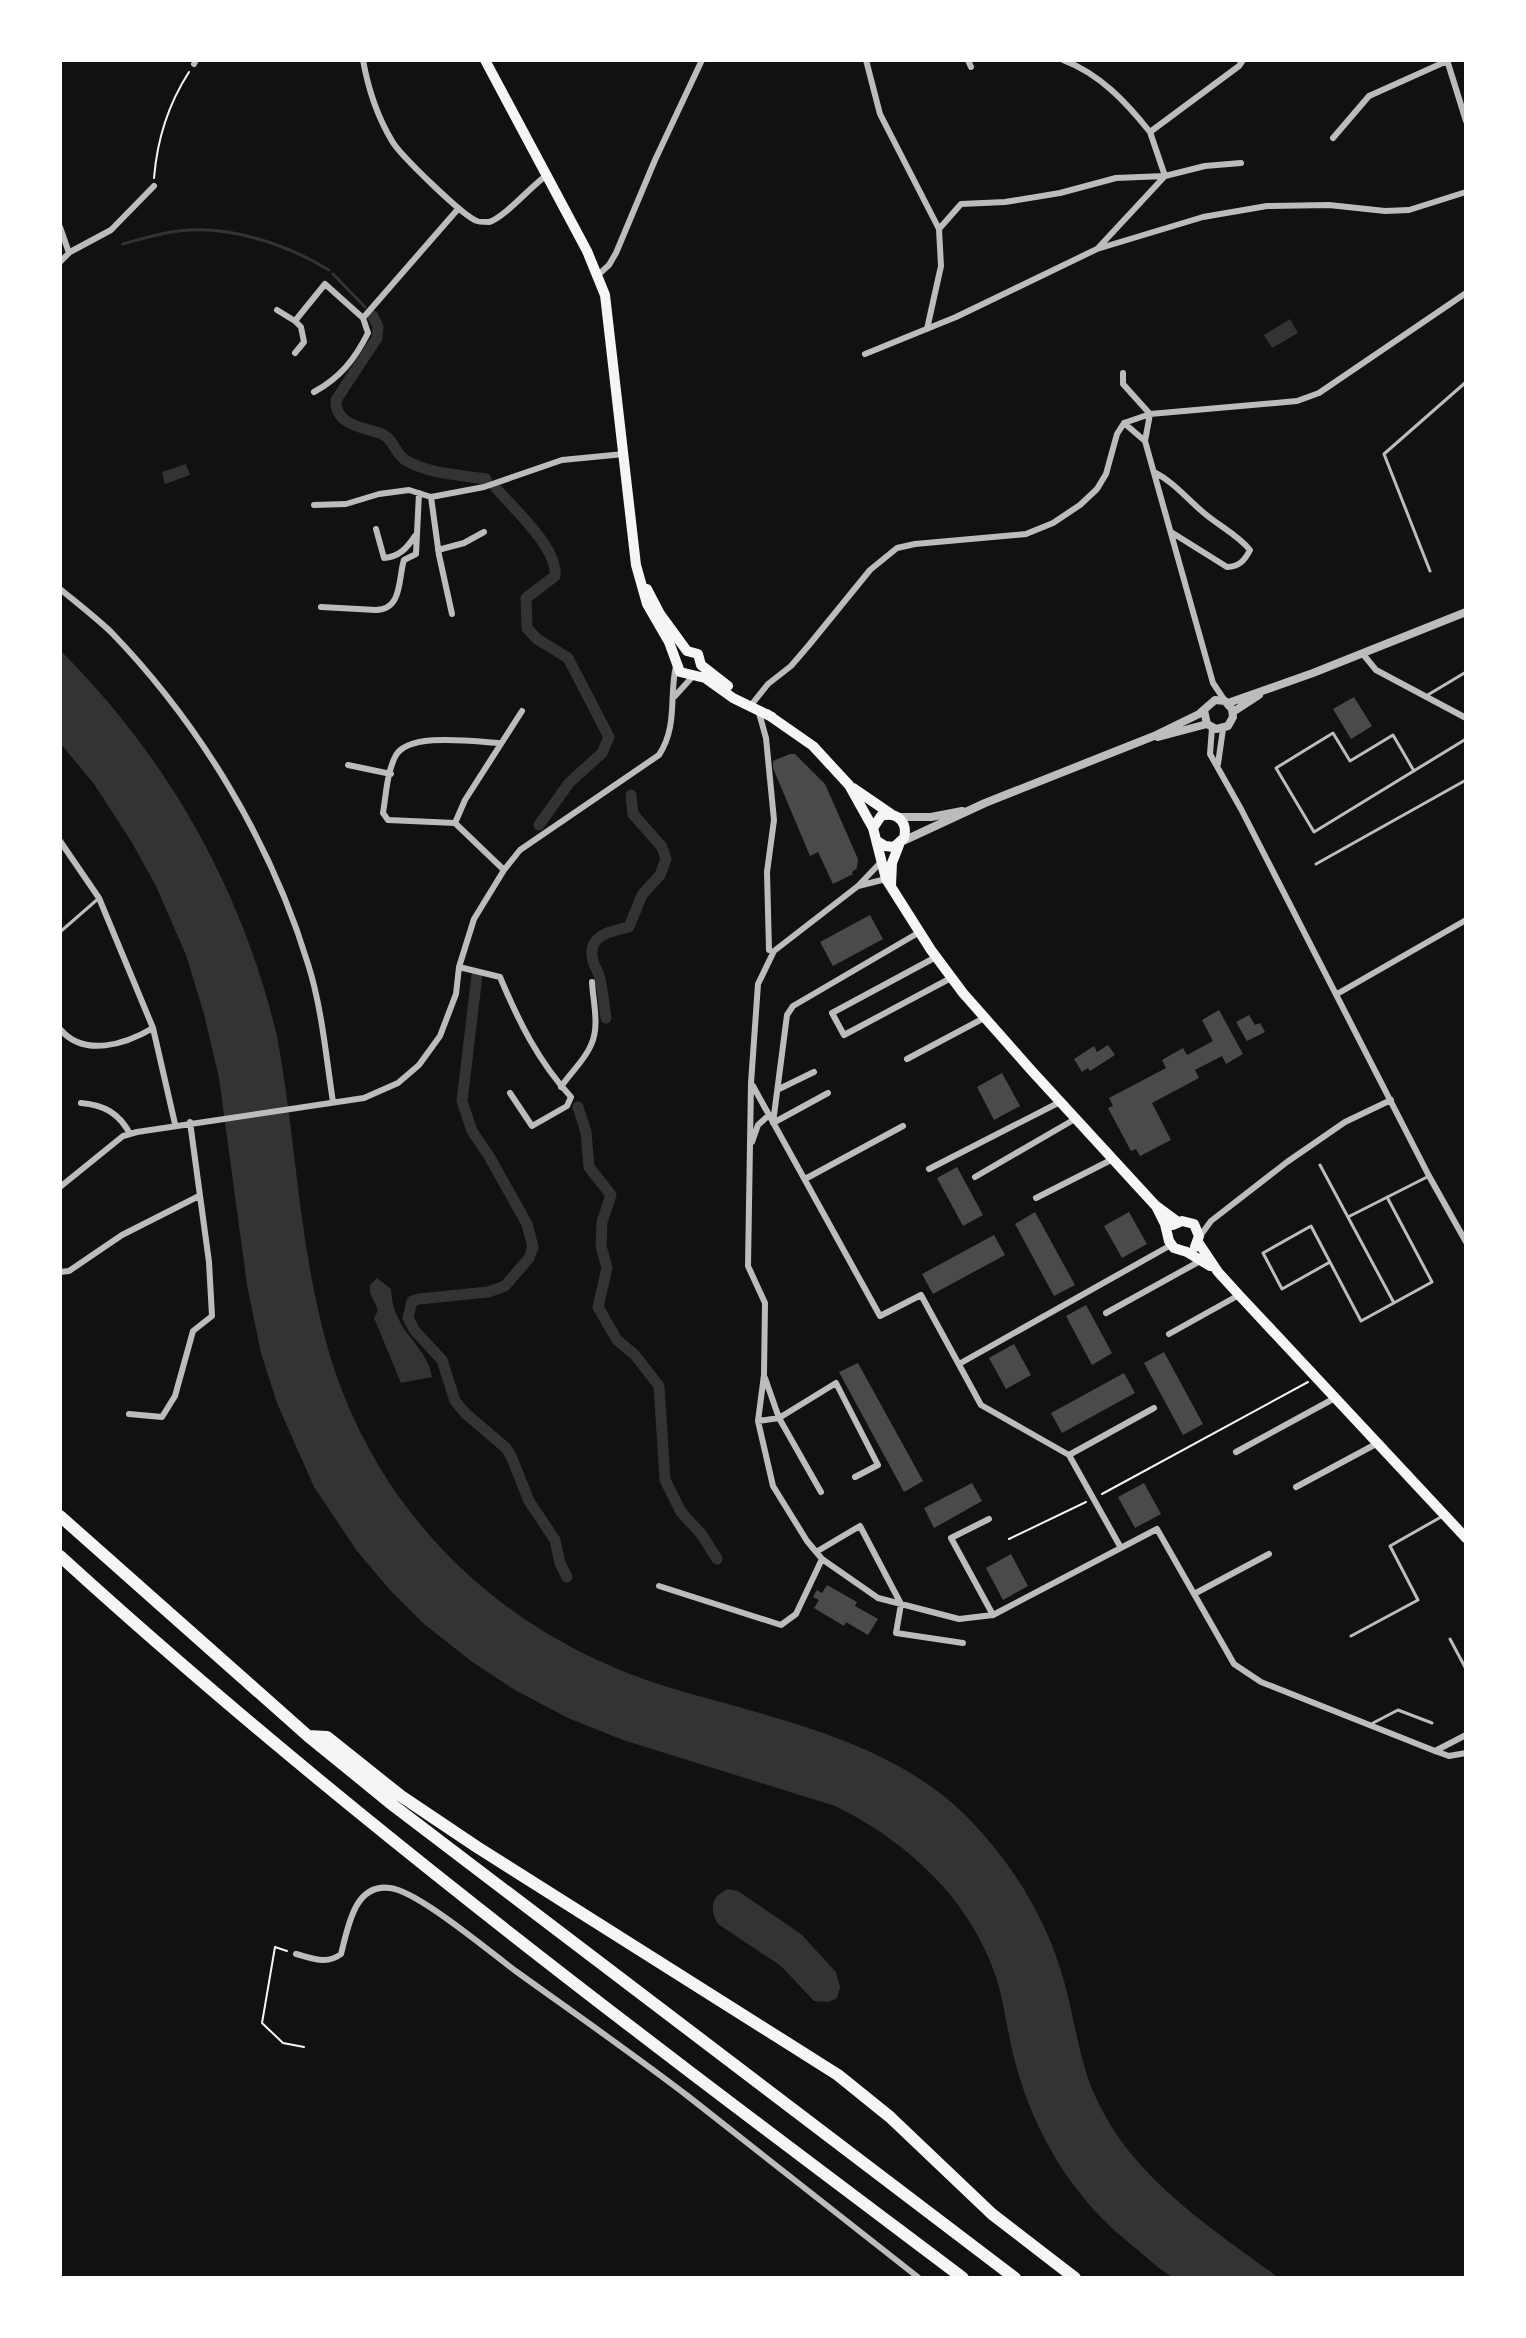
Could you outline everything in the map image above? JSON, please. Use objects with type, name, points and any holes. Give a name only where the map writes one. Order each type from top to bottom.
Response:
[{"type":"highway","points":[[60,1516],[308,1736],[394,1806],[1015,2278]]},
{"type":"highway","points":[[60,1556],[249,1723],[376,1827],[963,2278]]},
{"type":"highway","points":[[308,1736],[327,1737],[401,1796],[477,1847],[838,2075],[881,2110],[992,2214],[1075,2278]]},
{"type":"main road","points":[[485,60],[547,175],[598,275],[605,295],[636,565],[647,604],[683,675],[697,671],[772,717],[813,746],[849,785],[906,828],[888,882]]},
{"type":"main road","points":[[641,581],[687,651],[698,654],[697,671]]},
{"type":"main road","points":[[676,662],[687,651]]},
{"type":"main road","points":[[849,785],[873,828],[888,882],[918,933],[951,978],[1155,1205],[1178,1222]]},
{"type":"main road","points":[[873,828],[881,816],[894,816]]},
{"type":"main road","points":[[877,841],[890,847],[900,843]]},
{"type":"main road","points":[[1155,1205],[1171,1245],[1202,1260],[1218,1272],[1466,1538]]},
{"type":"main road","points":[[1168,1233],[1178,1222],[1194,1224],[1218,1272]]},
{"type":"main road","points":[[1187,1252],[1199,1239]]},
{"type":"street","points":[[363,60],[368,89],[393,143],[458,209],[477,221],[489,222],[504,214],[527,189],[547,175]]},
{"type":"street","points":[[598,275],[616,253],[702,60]]},
{"type":"street","points":[[866,60],[880,114],[939,229],[941,266],[927,329]]},
{"type":"street","points":[[1063,60],[1123,98],[1150,132],[1165,176]]},
{"type":"street","points":[[1150,132],[1243,60]]},
{"type":"street","points":[[1333,138],[1369,96],[1447,60],[1466,121]]},
{"type":"street","points":[[939,229],[961,204],[1005,202],[1060,193],[1116,178],[1165,176],[1205,166],[1241,163]]},
{"type":"street","points":[[1097,249],[1165,176]]},
{"type":"street","points":[[60,259],[111,230],[154,186]]},
{"type":"street","points":[[865,354],[927,329],[1097,249],[1203,217],[1267,206],[1329,205],[1385,211],[1409,210],[1466,192]]},
{"type":"street","points":[[363,318],[458,209]]},
{"type":"street","points":[[60,227],[70,252]]},
{"type":"street","points":[[295,321],[325,284],[363,318],[368,333],[350,364],[338,377],[314,392]]},
{"type":"street","points":[[769,950],[767,872],[774,820],[766,738],[756,708],[768,684],[791,666],[870,570],[897,548],[1026,534],[1067,515],[1101,481],[1117,434],[1124,423],[1150,414],[1297,401],[1319,393],[1466,293]]},
{"type":"street","points":[[277,310],[301,327],[304,342],[295,353]]},
{"type":"street","points":[[1123,373],[1123,384],[1150,414]]},
{"type":"street","points":[[1150,414],[1145,441],[1213,683],[1233,712]]},
{"type":"street","points":[[1124,423],[1145,441]]},
{"type":"street","points":[[314,505],[346,504],[379,494],[409,490],[431,497],[484,487],[562,460],[624,454]]},
{"type":"street","points":[[1154,472],[1167,479],[1250,550],[1244,561],[1227,567],[1171,532]]},
{"type":"street","points":[[321,607],[384,609],[392,604],[402,585],[404,560],[416,554],[419,493]]},
{"type":"street","points":[[431,497],[438,550],[452,614]]},
{"type":"street","points":[[376,529],[384,558],[394,558],[417,533]]},
{"type":"street","points":[[438,550],[464,543],[484,532]]},
{"type":"street","points":[[60,589],[110,632],[168,699],[218,766],[265,851],[308,964],[333,1102]]},
{"type":"street","points":[[1211,701],[1226,702],[1265,691],[1466,612]]},
{"type":"street","points":[[1362,653],[1376,670],[1466,718]]},
{"type":"street","points":[[60,1187],[123,1136],[175,1124],[364,1098],[398,1083],[419,1065],[440,1036],[456,994],[459,967],[474,919],[504,870],[520,850],[659,755],[665,746],[675,696],[673,681],[676,662]]},
{"type":"street","points":[[675,696],[697,671]]},
{"type":"street","points":[[900,843],[970,810],[1154,736],[1204,710],[1211,701],[1213,683]]},
{"type":"street","points":[[1218,764],[1223,729],[1231,722],[1233,712],[1265,691]]},
{"type":"street","points":[[1204,710],[1209,726],[1210,754],[1218,764],[1429,1176],[1466,1242]]},
{"type":"street","points":[[455,823],[465,800],[522,711]]},
{"type":"street","points":[[1154,736],[1209,726],[1223,729]]},
{"type":"street","points":[[501,743],[422,740],[403,746],[395,757],[383,813],[388,820],[455,823],[504,870]]},
{"type":"street","points":[[348,765],[391,774]]},
{"type":"street","points":[[894,816],[931,817],[970,810]]},
{"type":"street","points":[[60,841],[99,898],[153,1028],[175,1124]]},
{"type":"street","points":[[881,862],[858,886],[774,951],[758,984],[751,1083],[748,1248],[748,1266],[765,1303],[764,1375],[758,1421],[773,1486],[816,1552],[878,1598],[959,1619],[993,1615],[1157,1529],[1234,1664],[1261,1682],[1435,1751],[1449,1756],[1466,1753]]},
{"type":"street","points":[[858,886],[888,882]]},
{"type":"street","points":[[1337,994],[1466,920]]},
{"type":"street","points":[[773,1123],[787,1015],[793,1006],[918,933]]},
{"type":"street","points":[[936,957],[832,1013],[844,1035],[951,978]]},
{"type":"street","points":[[459,967],[500,977],[516,1017],[548,1073],[571,1097],[567,1106],[532,1126],[510,1093]]},
{"type":"street","points":[[561,1087],[590,1048],[596,1029],[592,982]]},
{"type":"street","points":[[907,1059],[984,1018]]},
{"type":"street","points":[[60,1029],[68,1039],[101,1047],[130,1042],[153,1028]]},
{"type":"street","points":[[779,1089],[814,1072]]},
{"type":"street","points":[[751,1083],[880,1316],[921,1295],[981,1405],[1069,1455],[1121,1548]]},
{"type":"street","points":[[773,1123],[828,1093]]},
{"type":"street","points":[[1199,1239],[1211,1221],[1345,1122],[1391,1100]]},
{"type":"street","points":[[929,1169],[1060,1102]]},
{"type":"street","points":[[81,1103],[100,1105],[117,1116],[130,1134]]},
{"type":"street","points":[[751,1146],[758,1125],[769,1115]]},
{"type":"street","points":[[975,1177],[1075,1119]]},
{"type":"street","points":[[129,1414],[162,1417],[175,1396],[193,1331],[212,1316],[209,1262],[190,1122]]},
{"type":"street","points":[[805,1179],[903,1126]]},
{"type":"street","points":[[1036,1198],[1113,1159]]},
{"type":"street","points":[[60,1272],[69,1271],[122,1235],[199,1196]]},
{"type":"street","points":[[1194,1224],[1211,1221]]},
{"type":"street","points":[[959,1364],[1171,1245]]},
{"type":"street","points":[[1106,1313],[1202,1260]]},
{"type":"street","points":[[1169,1334],[1239,1295]]},
{"type":"street","points":[[764,1375],[779,1418],[821,1492]]},
{"type":"street","points":[[758,1421],[779,1418],[836,1383],[878,1465],[855,1477]]},
{"type":"street","points":[[1236,1452],[1335,1398]]},
{"type":"street","points":[[1069,1455],[1154,1408]]},
{"type":"street","points":[[1296,1487],[1376,1444]]},
{"type":"street","points":[[989,1519],[951,1538],[993,1615]]},
{"type":"street","points":[[816,1552],[860,1526],[901,1604],[896,1633],[963,1643]]},
{"type":"street","points":[[1194,1594],[1269,1554]]},
{"type":"street","points":[[659,1586],[781,1625],[796,1614],[822,1559]]},
{"type":"street","points":[[1435,1751],[1466,1735]]},
{"type":"street","points":[[296,1954],[326,1961],[337,1957],[341,1954],[353,1910],[360,1899],[388,1887],[405,1892],[458,1927],[688,2096],[919,2278]]},
{"type":"lane","points":[[1430,571],[1384,454],[1466,382]]},
{"type":"lane","points":[[1426,696],[1466,672]]},
{"type":"lane","points":[[1414,771],[1393,735],[1350,761],[1333,733],[1276,768],[1314,832],[1414,771],[1466,739]]},
{"type":"lane","points":[[1316,864],[1466,780]]},
{"type":"lane","points":[[60,932],[99,898]]},
{"type":"lane","points":[[1320,1165],[1394,1303]]},
{"type":"lane","points":[[1348,1217],[1429,1176]]},
{"type":"lane","points":[[1330,1262],[1282,1289],[1263,1253],[1311,1226],[1330,1262],[1361,1321],[1432,1282],[1387,1197]]},
{"type":"lane","points":[[1351,1636],[1418,1600],[1390,1546],[1444,1515]]},
{"type":"lane","points":[[1450,1639],[1466,1669]]},
{"type":"lane","points":[[1370,1726],[1398,1710],[1432,1723]]},
{"type":"path","points":[[154,186],[156,157],[167,118],[195,62]]},
{"type":"path","points":[[1009,1539],[1093,1498],[1316,1378]]},
{"type":"path","points":[[296,1954],[275,1947],[262,2023],[283,2043],[304,2047]]},
{"type":"shaded area","points":[[1290,319],[1298,333],[1272,348],[1264,335]]},
{"type":"shaded area","points":[[186,464],[190,475],[165,484],[162,472]]},
{"type":"shaded area","points":[[60,650],[99,691],[167,780],[196,828],[243,928],[277,1036],[307,1254],[322,1326],[342,1391],[370,1451],[405,1505],[447,1555],[495,1598],[549,1635],[608,1665],[671,1688],[787,1721],[863,1748],[932,1787],[963,1813],[1011,1870],[1048,1935],[1064,1981],[1085,2070],[1112,2127],[1130,2153],[1176,2199],[1279,2278],[1176,2278],[1128,2242],[1088,2203],[1055,2157],[1030,2107],[1013,2054],[999,1986],[985,1949],[953,1898],[911,1855],[862,1820],[835,1806],[623,1740],[568,1718],[515,1690],[424,1624],[357,1551],[314,1487],[277,1403],[261,1353],[247,1285],[219,1078],[204,1014],[186,955],[156,886],[94,784],[60,743]]},
{"type":"shaded area","points":[[377,1278],[391,1289],[397,1317],[429,1365],[432,1377],[401,1383],[374,1318],[378,1310],[370,1293],[370,1285]]},
{"type":"shaded area","points":[[728,1889],[738,1891],[801,1934],[836,1972],[840,1987],[837,1998],[828,2002],[814,2001],[781,1966],[718,1924],[713,1904],[718,1895]]},
{"type":"building","points":[[1354,697],[1372,726],[1351,739],[1333,709]]},
{"type":"building","points":[[795,754],[825,784],[858,859],[853,874],[833,884],[818,852],[810,856],[773,768],[773,761]]},
{"type":"building","points":[[870,915],[883,939],[833,966],[820,942]]},
{"type":"building","points":[[1219,1010],[1243,1054],[1226,1064],[1222,1056],[1195,1070],[1199,1078],[1152,1103],[1171,1140],[1140,1156],[1136,1149],[1131,1151],[1108,1108],[1113,1106],[1109,1098],[1166,1068],[1162,1060],[1183,1048],[1187,1055],[1213,1041],[1202,1020]]},
{"type":"building","points":[[1249,1015],[1255,1025],[1260,1023],[1265,1032],[1247,1041],[1236,1022]]},
{"type":"building","points":[[1108,1045],[1115,1055],[1090,1071],[1088,1068],[1082,1072],[1074,1059],[1094,1046],[1097,1052]]},
{"type":"building","points":[[1002,1073],[1020,1106],[994,1120],[977,1087]]},
{"type":"building","points":[[957,1167],[983,1215],[963,1226],[937,1178]]},
{"type":"building","points":[[1035,1212],[1075,1285],[1054,1296],[1015,1224]]},
{"type":"building","points":[[1129,1212],[1147,1244],[1122,1258],[1104,1226]]},
{"type":"building","points":[[994,1235],[1005,1255],[933,1294],[922,1274]]},
{"type":"building","points":[[1086,1305],[1112,1353],[1092,1365],[1066,1316]]},
{"type":"building","points":[[1014,1344],[1031,1375],[1006,1389],[989,1358]]},
{"type":"building","points":[[1164,1352],[1203,1424],[1183,1435],[1144,1363]]},
{"type":"building","points":[[858,1363],[923,1481],[904,1492],[839,1372]]},
{"type":"building","points":[[1124,1373],[1135,1393],[1062,1433],[1051,1413]]},
{"type":"building","points":[[972,1483],[982,1501],[934,1528],[924,1508]]},
{"type":"building","points":[[1144,1483],[1161,1514],[1135,1528],[1118,1497]]},
{"type":"building","points":[[1011,1554],[1028,1586],[1003,1600],[986,1568]]},
{"type":"building","points":[[827,1585],[857,1602],[855,1606],[878,1619],[868,1635],[846,1622],[844,1626],[814,1608],[819,1600],[813,1597],[817,1590],[822,1593]]},
{"type":"waterway","points":[[123,244],[172,232],[217,231],[257,238],[329,270]]},
{"type":"waterway","points":[[333,274],[365,307]]},
{"type":"waterway","points":[[373,316],[378,327],[377,338],[336,400],[340,415],[352,424],[386,436],[403,458],[425,469],[486,479]]},
{"type":"waterway","points":[[495,487],[533,529],[554,565],[555,576],[526,598],[527,628],[537,639],[568,658],[609,737],[602,753],[569,783],[539,825]]},
{"type":"waterway","points":[[606,1018],[600,979],[593,961],[593,945],[602,936],[629,927],[642,895],[660,875],[666,859],[662,847],[633,814],[631,795]]},
{"type":"waterway","points":[[477,975],[462,1101],[472,1131],[527,1224],[533,1247],[529,1258],[505,1286],[488,1292],[412,1301],[408,1318],[415,1331],[442,1360],[455,1401],[511,1456],[529,1501],[555,1540],[567,1577]]},
{"type":"waterway","points":[[578,1107],[586,1132],[589,1167],[611,1195],[602,1222],[601,1246],[607,1268],[598,1307],[617,1340],[635,1355],[659,1386],[665,1480],[681,1512],[702,1535],[717,1559]]}]
